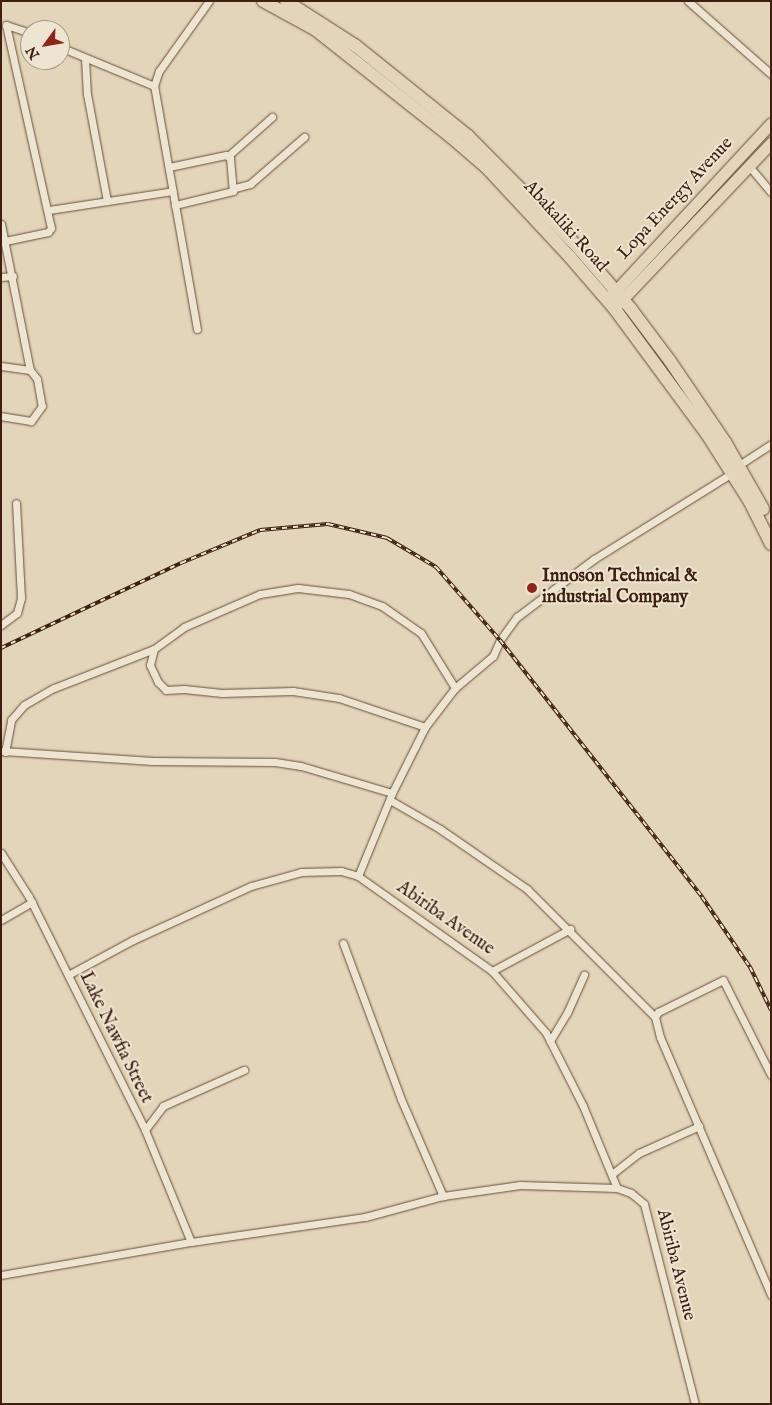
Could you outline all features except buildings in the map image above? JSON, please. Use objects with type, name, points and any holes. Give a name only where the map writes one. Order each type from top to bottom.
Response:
[{"type":"highway","name":"Abakaliki Road","points":[[263,1],[316,30],[451,137],[492,174],[615,299]]},
{"type":"highway","name":"Abakaliki Road","points":[[286,1],[356,46],[468,136],[576,245],[688,406],[736,469],[771,525]]},
{"type":"highway","name":"Abakaliki Road","points":[[736,469],[771,544]]},
{"type":"main road","name":"Lopa Energy Avenue","points":[[615,299],[771,123]]},
{"type":"main road","name":"Lopa Energy Avenue","points":[[615,299],[771,143]]},
{"type":"street","points":[[197,329],[154,86],[158,71],[209,1]]},
{"type":"street","points":[[688,1],[771,74]]},
{"type":"street","points":[[5,241],[51,230],[49,210],[4,34],[8,23],[20,28]]},
{"type":"street","points":[[70,51],[154,86]]},
{"type":"street","points":[[84,58],[87,94],[108,201]]},
{"type":"street","points":[[169,167],[228,156],[272,117]]},
{"type":"street","points":[[175,205],[229,192],[235,188],[250,184],[304,137]]},
{"type":"street","points":[[228,156],[235,188]]},
{"type":"street","points":[[749,166],[771,192]]},
{"type":"street","points":[[49,210],[173,191]]},
{"type":"street","points":[[1,224],[13,276],[30,370],[38,379],[42,406],[31,421],[1,416]]},
{"type":"street","points":[[1,277],[13,276]]},
{"type":"street","points":[[1,366],[30,370]]},
{"type":"street","points":[[358,876],[391,797],[425,727],[455,688],[493,656],[500,640],[517,617],[594,559],[736,469],[771,444]]},
{"type":"street","points":[[1,626],[17,613],[21,598],[16,503]]},
{"type":"street","points":[[455,688],[421,633],[382,606],[338,592],[298,588],[260,594],[184,627],[154,649],[54,688],[24,705],[11,720],[3,751],[153,761],[275,762],[301,766],[391,797],[440,828],[527,889],[570,929],[655,1017],[660,1036],[771,1295]]},
{"type":"street","points":[[154,649],[150,666],[158,682],[166,690],[293,691],[346,700],[425,727]]},
{"type":"street","name":"Lake Nawfia Street","points":[[1,853],[32,902],[145,1130],[191,1242]]},
{"type":"street","name":"Abiriba Avenue","points":[[68,975],[133,940],[251,886],[301,872],[341,871],[358,876],[464,949],[492,971],[550,1041],[583,1106],[617,1188],[631,1193],[644,1204],[695,1404]]},
{"type":"street","points":[[1,920],[32,902]]},
{"type":"street","points":[[492,971],[570,929]]},
{"type":"street","points":[[343,943],[401,1099],[442,1196]]},
{"type":"street","points":[[550,1041],[567,1013],[584,975]]},
{"type":"street","points":[[655,1017],[658,1012],[723,980],[771,1075]]},
{"type":"street","points":[[145,1130],[163,1106],[244,1070]]},
{"type":"street","points":[[612,1174],[638,1153],[699,1126]]},
{"type":"street","points":[[1,1275],[191,1242],[365,1217],[442,1196],[520,1185],[617,1188]]},
{"type":"railway","points":[[1,648],[181,563],[260,530],[328,524],[387,538],[436,567],[500,640],[702,897],[750,967],[771,1010]]},
{"type":"place","name":"Innoson Technical & industrial Company","points":[[532,588]]}]
